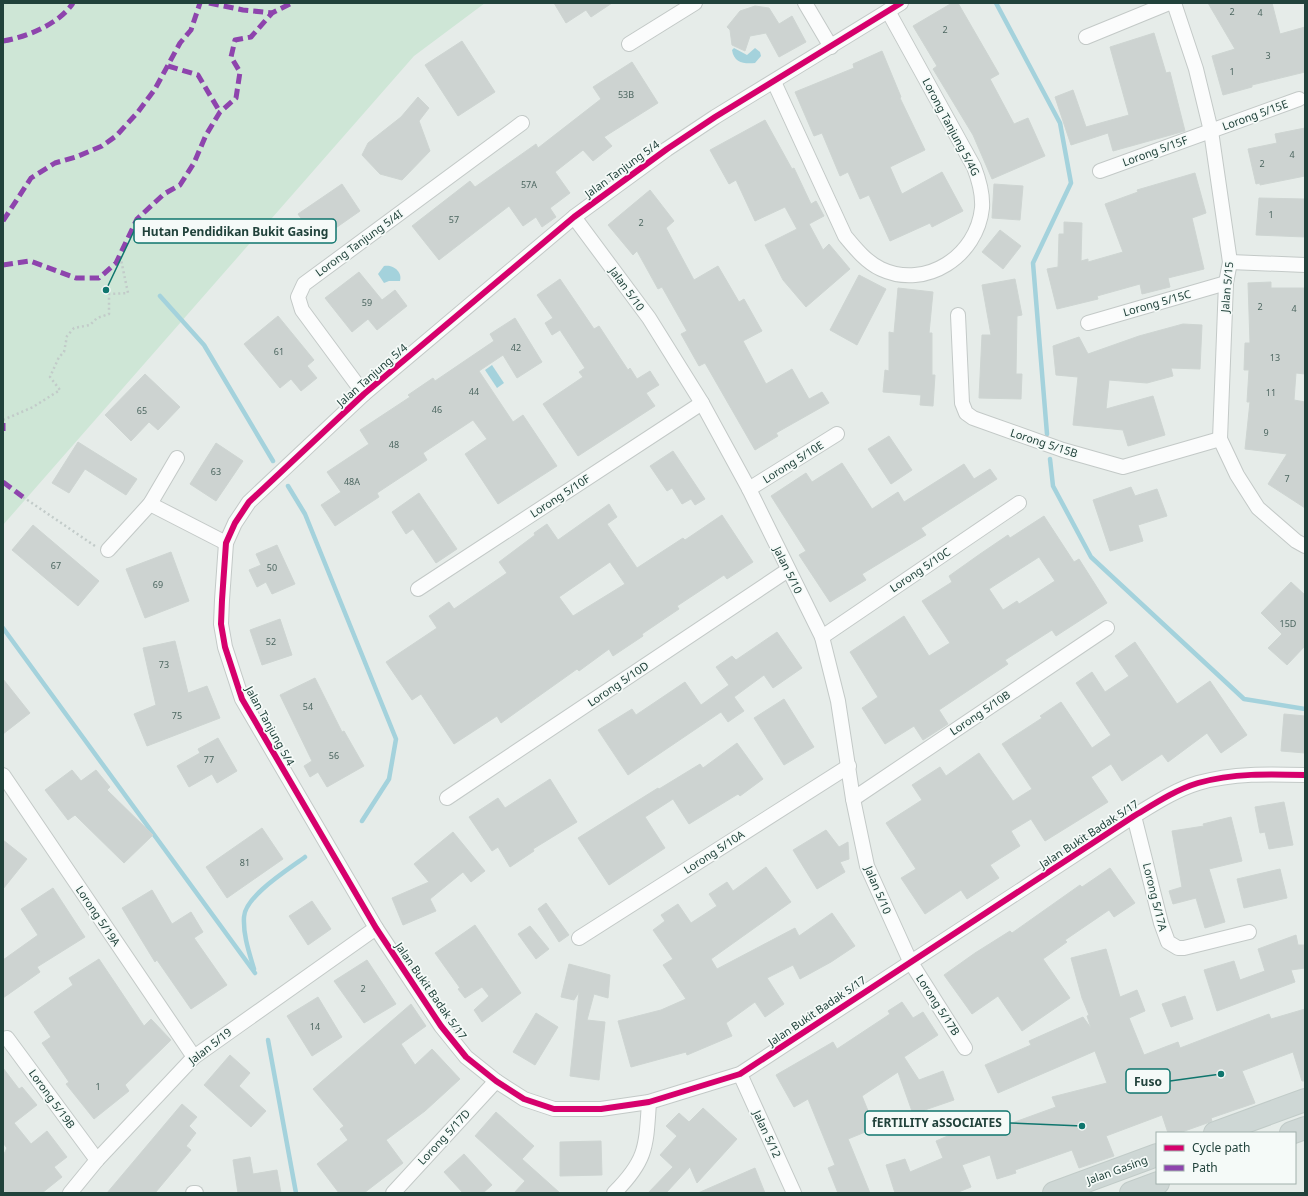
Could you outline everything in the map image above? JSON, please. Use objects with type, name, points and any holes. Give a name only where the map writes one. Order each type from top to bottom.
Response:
[{"type":"main road","points":[[1218,1132],[1305,1100]]},
{"type":"main road","points":[[1294,1132],[1305,1128]]},
{"type":"main road","name":"Jalan Gasing","points":[[1054,1193],[1156,1155]]},
{"type":"main road","points":[[1131,1193],[1156,1184]]},
{"type":"street","points":[[629,44],[696,3]]},
{"type":"street","points":[[805,3],[831,47]]},
{"type":"street","name":"Jalan Tanjung 5/4","points":[[376,928],[242,699],[224,647],[221,624],[226,543],[235,523],[250,502],[364,394],[574,217],[667,149],[715,117],[901,3]]},
{"type":"street","points":[[1086,38],[1169,3]]},
{"type":"street","name":"Jalan 5/15","points":[[1174,3],[1196,69],[1210,131],[1230,262],[1226,283],[1220,439],[1237,475],[1258,508],[1296,541],[1305,546]]},
{"type":"street","name":"Lorong Tanjung 5/4G","points":[[774,82],[845,236],[861,254],[881,269],[902,274],[922,275],[949,262],[962,252],[972,241],[982,208],[979,181],[974,167],[888,11]]},
{"type":"street","name":"Lorong 5/15E","points":[[1210,131],[1299,99]]},
{"type":"street","name":"Lorong Tanjung 5/4I","points":[[364,394],[302,310],[298,297],[304,284],[522,123]]},
{"type":"street","name":"Lorong 5/15F","points":[[1100,171],[1210,131]]},
{"type":"street","name":"Jalan 5/10","points":[[574,217],[649,318],[702,403],[749,489],[822,636],[838,701],[853,799],[867,866],[910,961]]},
{"type":"street","points":[[1230,262],[1305,265]]},
{"type":"street","name":"Lorong 5/15C","points":[[1088,323],[1226,283]]},
{"type":"street","name":"Lorong 5/15B","points":[[958,315],[962,403],[966,413],[973,418],[1063,450],[1122,467],[1220,439]]},
{"type":"street","name":"Lorong 5/10F","points":[[418,589],[702,403]]},
{"type":"street","name":"Lorong 5/10E","points":[[749,489],[837,434]]},
{"type":"street","points":[[108,550],[150,504],[177,458]]},
{"type":"street","name":"Lorong 5/10C","points":[[822,636],[1019,503]]},
{"type":"street","points":[[150,504],[226,543]]},
{"type":"street","name":"Lorong 5/10D","points":[[447,798],[788,570]]},
{"type":"street","name":"Lorong 5/10B","points":[[853,799],[1107,628]]},
{"type":"street","name":"Lorong 5/10A","points":[[579,938],[849,766]]},
{"type":"street","name":"Jalan Bukit Badak 5/17","points":[[376,928],[441,1026],[466,1057],[496,1081],[524,1099],[554,1109],[601,1109],[649,1102],[740,1074],[910,961],[1134,816],[1168,797],[1197,783],[1229,776],[1259,773],[1305,775]]},
{"type":"street","name":"Lorong 5/19A","points":[[3,775],[194,1057]]},
{"type":"street","name":"Lorong 5/17A","points":[[1134,816],[1161,923],[1168,942],[1178,948],[1184,948],[1249,932]]},
{"type":"street","name":"Jalan 5/19","points":[[70,1193],[97,1160],[194,1057],[376,928]]},
{"type":"street","name":"Lorong 5/17B","points":[[910,961],[965,1048]]},
{"type":"street","name":"Lorong 5/19B","points":[[7,1038],[97,1160]]},
{"type":"street","name":"Jalan 5/12","points":[[740,1074],[794,1193]]},
{"type":"street","name":"Lorong 5/17D","points":[[393,1193],[496,1081]]},
{"type":"street","points":[[614,1193],[630,1177],[642,1158],[646,1141],[649,1102]]},
{"type":"path","points":[[3,420],[34,408],[60,390],[50,377],[59,357],[64,352],[67,336],[74,328],[90,325],[97,318],[109,314],[109,294],[128,293],[120,256]]},
{"type":"path","points":[[23,497],[92,545],[108,550]]},
{"type":"green space","points":[[3,3],[485,3],[414,56],[3,525]]},
{"type":"water","points":[[734,48],[747,55],[755,48],[760,52],[761,56],[755,63],[743,63],[735,58],[732,50]]},
{"type":"water","points":[[384,266],[394,267],[399,272],[401,278],[400,281],[389,281],[384,283],[378,274]]},
{"type":"water","points":[[492,365],[504,383],[497,388],[485,370]]},
{"type":"building","points":[[554,3],[612,3],[591,17],[586,10],[566,23]]},
{"type":"building","points":[[952,3],[958,3],[999,74],[990,79],[1014,124],[1028,118],[1045,156],[992,179],[973,135],[933,69],[937,66],[913,26]]},
{"type":"building","points":[[1208,3],[1272,3],[1280,34],[1305,27],[1305,72],[1252,85],[1252,87],[1223,95],[1212,56],[1235,49]]},
{"type":"building","points":[[755,6],[769,8],[779,24],[792,16],[806,42],[779,57],[766,33],[750,36],[745,51],[732,45],[730,30],[727,27],[740,11]]},
{"type":"building","points":[[1154,33],[1166,73],[1170,72],[1185,131],[1113,151],[1108,133],[1071,145],[1055,97],[1073,90],[1086,127],[1129,115],[1110,47]]},
{"type":"building","points":[[462,41],[495,92],[458,116],[425,65]]},
{"type":"building","points":[[882,51],[901,97],[900,98],[925,150],[890,167],[902,194],[942,172],[963,211],[932,227],[930,223],[890,241],[869,195],[860,199],[848,172],[840,176],[822,133],[814,136],[795,92],[854,68],[853,64]]},
{"type":"building","points":[[632,62],[658,103],[604,137],[612,146],[593,161],[583,150],[555,172],[570,193],[550,208],[556,217],[542,227],[536,217],[523,226],[509,206],[439,260],[412,226],[470,181],[475,187],[536,144],[538,148],[601,99],[593,87]]},
{"type":"building","points":[[418,97],[429,108],[419,121],[430,151],[402,180],[380,174],[362,155],[368,143],[401,117]]},
{"type":"building","points":[[765,120],[792,169],[794,168],[811,204],[816,201],[824,216],[809,224],[823,250],[829,244],[850,269],[806,307],[783,280],[765,245],[797,229],[785,207],[755,221],[736,180],[729,184],[710,150]]},
{"type":"building","points":[[1305,128],[1305,176],[1260,185],[1260,183],[1256,184],[1248,149],[1277,143],[1275,134]]},
{"type":"building","points":[[1195,173],[1206,213],[1192,218],[1204,269],[1168,278],[1170,287],[1142,294],[1140,284],[1097,296],[1098,299],[1057,309],[1047,269],[1058,267],[1059,234],[1064,234],[1064,222],[1082,223],[1081,261],[1088,259],[1088,262],[1123,252],[1105,204],[1138,192],[1137,190]]},
{"type":"building","points":[[342,184],[360,211],[317,241],[298,214]]},
{"type":"building","points":[[994,184],[1023,186],[1020,220],[992,218]]},
{"type":"building","points":[[650,190],[674,221],[666,228],[694,280],[718,266],[739,302],[744,299],[762,331],[743,341],[766,384],[792,369],[809,399],[822,392],[829,403],[776,433],[778,436],[755,450],[705,363],[699,366],[681,334],[687,331],[662,287],[658,289],[637,251],[633,255],[608,225]]},
{"type":"building","points":[[1259,198],[1305,199],[1305,237],[1256,235]]},
{"type":"building","points":[[1000,230],[1021,246],[1003,269],[982,252]]},
{"type":"building","points":[[359,272],[382,300],[395,290],[407,306],[377,330],[368,319],[352,332],[325,298]]},
{"type":"building","points":[[859,275],[886,289],[857,345],[830,330]]},
{"type":"building","points":[[560,279],[594,329],[599,326],[628,370],[630,368],[637,379],[650,371],[659,385],[646,393],[655,406],[578,456],[543,404],[583,377],[579,372],[585,368],[560,330],[552,335],[545,323],[553,318],[537,295]]},
{"type":"building","points":[[1015,279],[1022,315],[1017,316],[1016,374],[1022,374],[1021,399],[979,398],[982,335],[991,335],[982,285]]},
{"type":"building","points":[[1271,282],[1271,288],[1305,288],[1305,374],[1296,373],[1294,400],[1305,402],[1305,508],[1268,484],[1287,454],[1245,449],[1250,402],[1247,402],[1249,370],[1244,370],[1245,343],[1250,343],[1248,283]]},
{"type":"building","points":[[898,288],[933,292],[929,333],[932,333],[932,375],[935,375],[933,406],[920,405],[921,395],[883,392],[885,370],[889,371],[889,332],[894,333]]},
{"type":"building","points":[[278,316],[314,360],[307,366],[317,378],[301,391],[291,379],[280,388],[244,344]]},
{"type":"building","points":[[515,318],[542,362],[517,378],[503,355],[479,371],[513,422],[523,415],[557,466],[498,504],[465,454],[487,439],[473,420],[423,453],[427,460],[377,493],[379,497],[335,526],[321,505],[341,492],[327,472],[369,444],[360,430],[410,397],[408,395],[433,378],[435,381],[494,341],[490,334]]},
{"type":"building","points":[[1183,324],[1202,325],[1200,369],[1171,368],[1173,376],[1147,383],[1109,380],[1106,409],[1153,396],[1165,435],[1128,446],[1123,430],[1073,425],[1078,377],[1056,375],[1053,346],[1079,337],[1088,354],[1139,336]]},
{"type":"building","points":[[145,374],[180,407],[158,430],[149,422],[131,441],[105,415]]},
{"type":"building","points":[[889,436],[912,470],[891,484],[868,449]]},
{"type":"building","points":[[78,442],[137,479],[126,495],[85,469],[69,493],[52,483]]},
{"type":"building","points":[[216,443],[243,461],[216,501],[190,484]]},
{"type":"building","points":[[673,451],[705,499],[695,505],[691,499],[682,504],[672,488],[667,491],[650,466]]},
{"type":"building","points":[[842,463],[872,509],[898,492],[904,502],[964,464],[974,479],[990,469],[997,479],[921,528],[926,535],[862,574],[866,580],[830,602],[799,555],[806,551],[771,496],[806,473],[812,482]]},
{"type":"building","points":[[1131,487],[1135,496],[1157,489],[1167,516],[1138,525],[1143,541],[1110,551],[1093,500]]},
{"type":"building","points":[[419,493],[457,549],[436,563],[413,529],[406,534],[392,512]]},
{"type":"building","points":[[609,504],[617,517],[607,524],[637,568],[683,538],[685,540],[722,515],[753,562],[727,579],[724,575],[677,606],[679,609],[613,656],[609,649],[579,671],[577,669],[501,723],[497,716],[454,744],[421,694],[412,700],[386,662],[437,628],[429,616],[449,602],[454,609],[507,573],[499,562],[535,535],[534,533],[547,524],[558,540]],"holes":[[[610,562],[625,584],[573,616],[559,597]]]},
{"type":"building","points":[[1044,516],[1074,562],[1079,559],[1107,603],[1056,636],[1052,630],[1005,660],[1008,664],[939,710],[948,724],[923,740],[914,726],[885,744],[862,708],[878,697],[850,652],[904,616],[929,656],[950,643],[922,601],[952,582],[949,576],[1008,535],[1010,538]],"holes":[[[1039,557],[1055,581],[1019,604],[1017,601],[1003,610],[989,589]]]},
{"type":"building","points":[[33,525],[99,581],[78,606],[12,550]]},
{"type":"building","points":[[277,545],[295,584],[272,594],[266,582],[257,587],[249,570],[261,565],[256,554]]},
{"type":"building","points":[[171,552],[189,601],[145,618],[126,569]]},
{"type":"building","points":[[1291,582],[1305,595],[1305,646],[1287,665],[1268,648],[1282,634],[1261,613]]},
{"type":"building","points":[[280,619],[292,655],[262,665],[250,630]]},
{"type":"building","points":[[777,632],[802,668],[773,688],[764,675],[734,697],[744,711],[728,722],[721,712],[628,775],[598,730],[632,709],[636,715],[685,682],[701,705],[729,685],[716,667],[732,656],[736,660]]},
{"type":"building","points":[[175,641],[188,693],[207,686],[220,718],[147,746],[134,714],[156,705],[143,648]]},
{"type":"building","points":[[1135,642],[1177,704],[1210,681],[1247,735],[1221,753],[1207,733],[1168,762],[1162,754],[1122,781],[1111,764],[1091,777],[1108,802],[1045,841],[1031,819],[1011,831],[1020,846],[990,865],[999,878],[967,899],[961,890],[925,914],[901,878],[916,869],[886,823],[922,800],[912,785],[940,767],[946,776],[979,753],[1013,801],[1032,789],[1002,744],[1042,718],[1040,716],[1061,702],[1092,748],[1111,735],[1076,683],[1092,672],[1105,692],[1129,676],[1115,656]]},
{"type":"building","points":[[315,678],[342,732],[344,731],[364,766],[327,787],[318,772],[310,777],[304,766],[312,761],[280,695]]},
{"type":"building","points":[[3,679],[30,713],[3,734]]},
{"type":"building","points":[[784,699],[814,747],[784,765],[754,718]]},
{"type":"building","points":[[1284,714],[1305,716],[1305,753],[1281,751]]},
{"type":"building","points":[[218,738],[237,771],[217,783],[212,774],[189,787],[177,766],[200,753],[198,749]]},
{"type":"building","points":[[737,743],[763,779],[740,796],[738,794],[689,824],[673,799],[645,817],[665,848],[609,885],[578,838],[658,788],[659,789],[700,764],[703,768]]},
{"type":"building","points":[[72,770],[81,781],[96,770],[110,787],[107,790],[153,835],[124,863],[75,815],[68,820],[45,790]]},
{"type":"building","points":[[550,779],[577,822],[533,849],[534,851],[510,867],[498,847],[492,851],[469,817],[498,798],[505,808]]},
{"type":"building","points":[[1284,802],[1293,845],[1269,849],[1265,832],[1260,833],[1255,807]]},
{"type":"building","points":[[1231,817],[1242,861],[1209,869],[1225,922],[1205,928],[1196,898],[1173,904],[1169,891],[1182,887],[1172,831],[1204,826],[1203,824]]},
{"type":"building","points":[[262,828],[283,859],[227,898],[206,867]]},
{"type":"building","points":[[826,830],[839,847],[848,842],[849,859],[840,862],[845,872],[817,889],[793,850]]},
{"type":"building","points":[[453,832],[485,871],[471,882],[463,872],[430,899],[436,911],[403,925],[392,898],[429,882],[414,864]]},
{"type":"building","points":[[3,840],[27,859],[3,889]]},
{"type":"building","points":[[766,867],[791,902],[711,959],[717,969],[795,928],[799,936],[832,913],[855,946],[831,962],[800,979],[793,965],[767,978],[784,1004],[765,1017],[755,1002],[726,1023],[732,1036],[687,1055],[686,1052],[631,1067],[618,1021],[661,1010],[686,999],[663,965],[673,959],[653,930],[665,921],[661,915],[678,904],[691,923],[717,906],[709,894],[727,882],[733,891]]},
{"type":"building","points":[[1110,868],[1135,903],[1114,917],[1109,910],[1065,940],[1067,942],[1043,959],[1070,998],[1022,1031],[998,996],[972,1014],[944,975],[1010,931],[1012,933],[1080,885],[1082,887]]},
{"type":"building","points":[[1280,869],[1287,898],[1244,908],[1237,879]]},
{"type":"building","points":[[53,888],[85,937],[37,967],[40,972],[3,998],[3,960],[38,935],[21,909]]},
{"type":"building","points":[[152,890],[172,924],[191,912],[203,932],[194,938],[227,985],[191,1009],[157,960],[155,962],[122,908]]},
{"type":"building","points":[[312,901],[331,929],[308,945],[289,916]]},
{"type":"building","points":[[546,903],[569,935],[559,942],[538,909]]},
{"type":"building","points":[[475,925],[521,993],[482,1022],[474,1010],[489,996],[482,987],[465,998],[458,989],[460,988],[435,953]]},
{"type":"building","points":[[530,926],[549,949],[536,959],[518,934]]},
{"type":"building","points":[[1296,935],[1298,945],[1305,945],[1305,968],[1291,970],[1295,982],[1217,1011],[1204,970],[1234,961],[1240,980],[1265,971],[1258,949]]},
{"type":"building","points":[[1106,949],[1120,997],[1137,990],[1145,1011],[1129,1018],[1144,1055],[1178,1042],[1180,1048],[1269,1014],[1271,1019],[1305,1009],[1305,1081],[1302,1081],[1293,1052],[1242,1071],[1255,1103],[1211,1118],[1212,1121],[1210,1122],[1182,1132],[1168,1132],[1162,1115],[1106,1136],[1114,1156],[1079,1168],[1072,1150],[1015,1170],[1016,1173],[997,1179],[990,1155],[962,1165],[971,1187],[956,1193],[895,1193],[886,1165],[905,1159],[910,1172],[943,1158],[936,1141],[964,1129],[963,1128],[998,1117],[1001,1127],[1056,1107],[1052,1097],[1107,1083],[1095,1051],[998,1093],[985,1065],[1031,1045],[1029,1041],[1083,1017],[1091,1028],[1087,1016],[1089,1015],[1082,998],[1071,958]]},
{"type":"building","points":[[99,959],[144,1026],[151,1019],[171,1040],[125,1085],[129,1091],[94,1119],[66,1084],[69,1082],[42,1043],[51,1037],[34,1012],[73,985],[69,978]]},
{"type":"building","points":[[367,960],[396,1004],[364,1023],[334,981]]},
{"type":"building","points":[[569,964],[610,975],[608,998],[594,994],[587,1020],[605,1022],[599,1080],[570,1076],[579,992],[574,1000],[561,997]]},
{"type":"building","points":[[1185,996],[1193,1019],[1171,1027],[1162,1004]]},
{"type":"building","points":[[318,997],[342,1037],[312,1056],[287,1016]]},
{"type":"building","points":[[902,1002],[913,1018],[923,1012],[938,1035],[904,1057],[919,1080],[943,1071],[954,1100],[913,1114],[898,1072],[862,1096],[875,1128],[848,1139],[870,1193],[838,1193],[828,1168],[835,1165],[808,1099],[794,1107],[776,1075],[833,1042],[837,1049],[890,1014],[888,1011]]},
{"type":"building","points":[[411,1004],[426,1026],[401,1044],[415,1065],[432,1049],[460,1079],[425,1111],[386,1140],[403,1163],[364,1193],[339,1193],[317,1164],[348,1140],[340,1129],[344,1126],[313,1089]]},
{"type":"building","points":[[536,1013],[558,1027],[535,1065],[513,1052]]},
{"type":"building","points":[[230,1055],[250,1073],[239,1086],[266,1111],[251,1127],[204,1085]]},
{"type":"building","points":[[3,1068],[19,1089],[22,1087],[37,1105],[14,1123],[31,1144],[47,1131],[67,1157],[54,1167],[62,1177],[42,1193],[3,1193],[3,1156],[7,1148],[3,1143]]},
{"type":"building","points":[[182,1104],[197,1117],[189,1126],[196,1133],[186,1146],[191,1150],[155,1193],[107,1193]]},
{"type":"building","points":[[703,1108],[737,1139],[697,1183],[690,1167],[666,1193],[648,1193],[673,1167],[660,1155],[677,1136],[666,1126],[679,1113],[689,1122]]},
{"type":"building","points":[[496,1112],[534,1146],[522,1159],[560,1193],[514,1193],[525,1181],[475,1136]]},
{"type":"building","points":[[601,1141],[602,1175],[560,1176],[560,1142]]},
{"type":"building","points":[[464,1154],[492,1185],[483,1193],[463,1193],[444,1172]]},
{"type":"building","points":[[250,1157],[253,1174],[277,1170],[281,1193],[238,1193],[233,1160]]},
{"type":"building","points":[[755,1168],[765,1193],[698,1193]]},
{"type":"waterway","points":[[996,3],[1060,123],[1071,183],[1033,263],[1047,434]]},
{"type":"waterway","points":[[160,296],[204,345],[273,461]]},
{"type":"waterway","points":[[1050,459],[1053,486],[1091,557],[1244,699],[1305,709]]},
{"type":"waterway","points":[[288,486],[305,514],[396,739],[389,779],[362,821]]},
{"type":"waterway","points":[[3,628],[255,973]]},
{"type":"waterway","points":[[254,969],[244,930],[244,917],[246,909],[252,900],[269,884],[305,857]]},
{"type":"waterway","points":[[268,1040],[296,1193]]},
{"type":"marked path","points":[[3,41],[32,33],[42,28],[60,17],[73,3]]},
{"type":"marked path","points":[[3,221],[31,178],[55,163],[76,157],[102,146],[116,136],[138,112],[155,89],[180,43],[191,30],[200,3]]},
{"type":"marked path","points":[[209,3],[243,10],[272,13]]},
{"type":"marked path","points":[[3,265],[30,261],[76,278],[99,278],[116,263],[137,219],[164,194],[180,185],[194,163],[206,135],[220,112],[236,98],[240,72],[231,57],[235,40],[251,37],[272,13],[292,3]]},
{"type":"marked path","points":[[168,66],[198,75],[220,112]]},
{"type":"marked path","points":[[3,423],[3,431]]},
{"type":"marked path","points":[[3,482],[23,497]]},
{"type":"cycle path","points":[[901,3],[715,117],[667,149],[574,217],[364,394],[249,502],[235,523],[226,543],[221,624],[225,647],[242,699],[376,928],[441,1026],[466,1057],[496,1081],[524,1099],[554,1109],[601,1109],[649,1102],[740,1074],[1134,816],[1173,793],[1198,783],[1224,777],[1265,774],[1305,775]]},
{"type":"place","name":"Hutan Pendidikan Bukit Gasing","points":[[106,290]]},
{"type":"place","name":"Fuso","points":[[1221,1074]]},
{"type":"place","name":"fERTILITY aSSOCIATES","points":[[1082,1126]]}]
